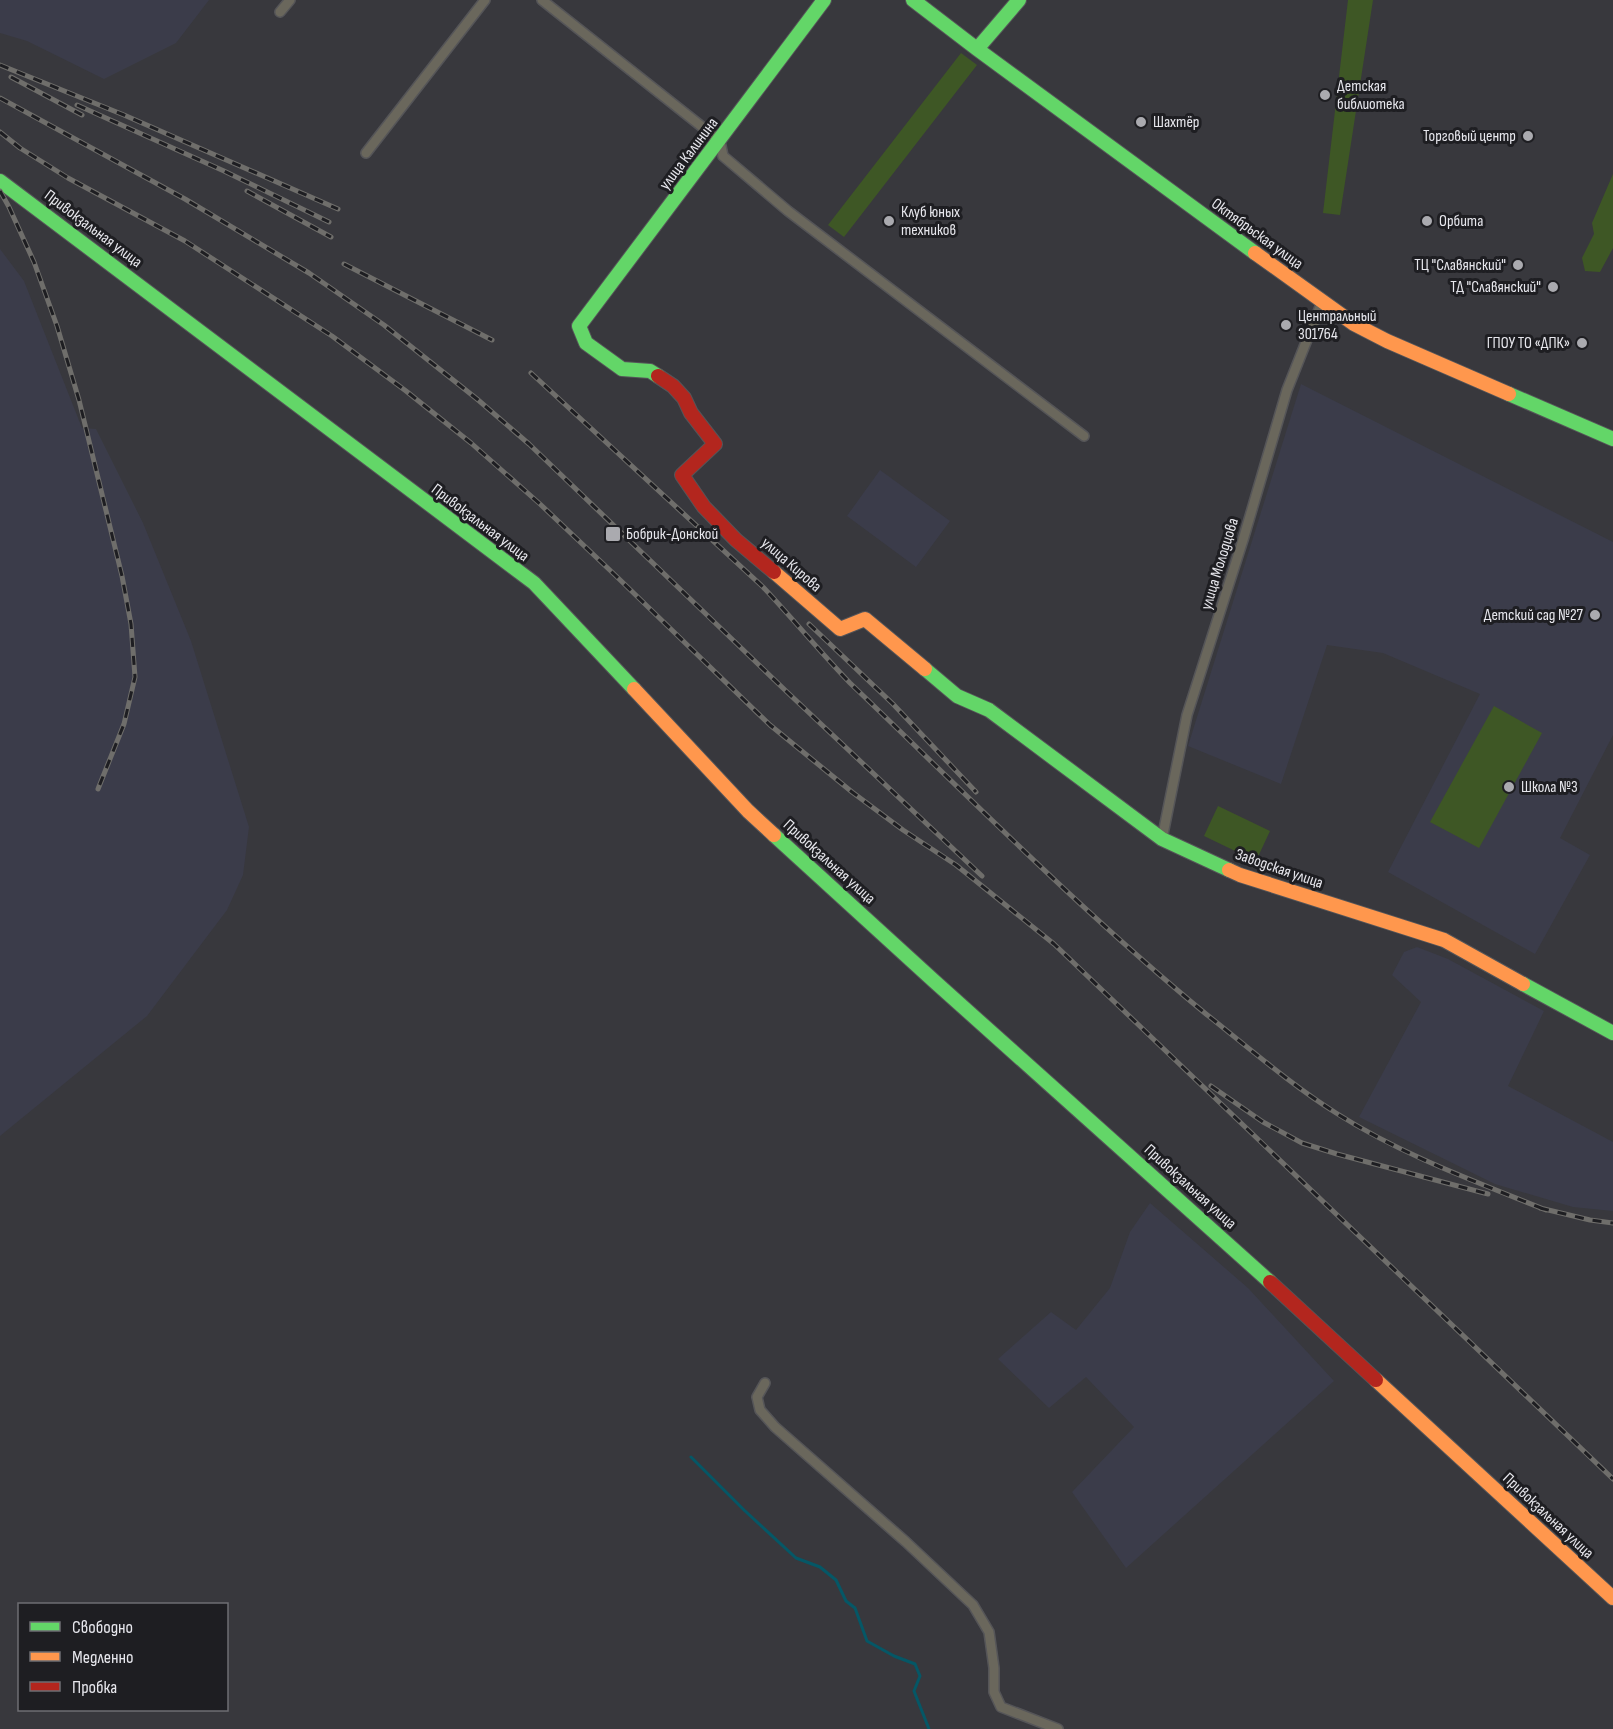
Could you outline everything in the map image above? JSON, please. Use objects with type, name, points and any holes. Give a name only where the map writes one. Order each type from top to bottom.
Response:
[{"type":"street","points":[[280,12],[290,0]]},
{"type":"street","points":[[366,153],[485,0]]},
{"type":"street","points":[[542,0],[720,141],[723,156],[788,211],[1084,436]]},
{"type":"street","name":"улица Калинина","points":[[691,413],[684,398],[673,386],[650,371],[624,370],[586,342],[579,326],[824,0]]},
{"type":"street","name":"Октябрьская улица","points":[[914,0],[977,49],[1354,324],[1387,341],[1613,439]]},
{"type":"street","points":[[977,49],[1019,0]]},
{"type":"street","name":"Привокзальная улица","points":[[0,181],[534,583],[748,812],[1243,1257],[1613,1598]]},
{"type":"street","name":"улица Молодцова","points":[[1162,839],[1187,715],[1243,540],[1287,390],[1322,302]]},
{"type":"street","name":"улица Кирова","points":[[691,413],[715,444],[682,475],[704,507],[736,540],[840,629],[865,619],[957,696]]},
{"type":"street","name":"Заводская улица","points":[[957,696],[989,710],[1162,839],[1240,875],[1444,940],[1613,1033]]},
{"type":"street","points":[[765,1383],[757,1397],[760,1410],[775,1427],[906,1542],[973,1605],[989,1632],[994,1668],[994,1692],[1001,1707],[1058,1729]]},
{"type":"shaded area","points":[[0,0],[209,0],[176,43],[104,79],[27,41],[0,33]]},
{"type":"shaded area","points":[[0,249],[24,281],[82,428],[96,429],[143,523],[191,641],[249,827],[243,875],[227,910],[147,1016],[0,1136]]},
{"type":"shaded area","points":[[1301,384],[1613,542],[1613,735],[1560,838],[1590,855],[1535,954],[1388,872],[1480,694],[1383,653],[1327,645],[1281,784],[1188,746]]},
{"type":"shaded area","points":[[880,470],[950,521],[916,567],[847,516]]},
{"type":"shaded area","points":[[1417,947],[1448,959],[1544,1011],[1508,1086],[1613,1142],[1613,1211],[1573,1207],[1495,1184],[1359,1117],[1421,1002],[1392,975],[1404,952]]},
{"type":"shaded area","points":[[1150,1203],[1248,1288],[1334,1381],[1126,1568],[1072,1492],[1134,1427],[1086,1377],[1049,1408],[998,1359],[1051,1312],[1076,1330],[1110,1288],[1130,1232]]},
{"type":"green space","points":[[1348,0],[1373,0],[1340,215],[1323,213]]},
{"type":"green space","points":[[961,53],[977,65],[844,237],[828,225]]},
{"type":"green space","points":[[1613,174],[1613,248],[1600,272],[1585,271],[1582,258],[1594,234],[1592,223]]},
{"type":"green space","points":[[1494,706],[1542,733],[1479,848],[1430,822]]},
{"type":"green space","points":[[1218,806],[1270,831],[1256,861],[1204,836]]},
{"type":"waterway","points":[[691,1457],[796,1558],[820,1567],[836,1580],[846,1601],[855,1608],[867,1641],[894,1656],[915,1664],[920,1676],[914,1691],[929,1729]]},
{"type":"railway","points":[[0,65],[124,115],[338,209]]},
{"type":"railway","points":[[11,77],[82,115]]},
{"type":"railway","points":[[0,98],[185,199],[309,273],[384,325],[529,444],[982,876]]},
{"type":"railway","points":[[77,105],[224,171],[329,222]]},
{"type":"railway","points":[[0,132],[20,148],[68,178],[185,241],[332,336],[471,443],[540,504],[770,725],[852,792],[903,830],[956,865],[1054,944],[1613,1479]]},
{"type":"railway","points":[[0,191],[34,262],[57,326],[79,400],[122,576],[131,624],[135,677],[124,724],[98,789]]},
{"type":"railway","points":[[247,191],[331,237]]},
{"type":"railway","points":[[344,264],[492,340]]},
{"type":"railway","points":[[531,373],[763,587],[850,683],[1025,852],[1114,935],[1206,1014],[1302,1090],[1361,1128],[1412,1155],[1546,1210]]},
{"type":"railway","points":[[809,624],[893,704],[976,792]]},
{"type":"railway","points":[[1211,1086],[1263,1122],[1302,1143],[1488,1194]]},
{"type":"railway","points":[[1540,1208],[1613,1223]]},
{"type":"traffic: fast","points":[[658,376],[650,371],[622,369],[586,343],[579,326],[824,0]]},
{"type":"traffic: fast","points":[[913,0],[1255,253]]},
{"type":"traffic: fast","points":[[977,49],[1019,0]]},
{"type":"traffic: fast","points":[[0,181],[534,583],[634,689]]},
{"type":"traffic: fast","points":[[1509,394],[1613,439]]},
{"type":"traffic: fast","points":[[925,669],[957,696],[989,710],[1162,839],[1229,870]]},
{"type":"traffic: fast","points":[[774,835],[1270,1282]]},
{"type":"traffic: fast","points":[[1523,984],[1613,1033]]},
{"type":"traffic: slow","points":[[1255,253],[1354,324],[1387,341],[1509,394]]},
{"type":"traffic: slow","points":[[774,572],[840,629],[865,619],[925,669]]},
{"type":"traffic: slow","points":[[634,689],[748,811],[774,835]]},
{"type":"traffic: slow","points":[[1229,870],[1444,940],[1523,984]]},
{"type":"traffic: slow","points":[[1376,1380],[1613,1598]]},
{"type":"traffic: jam","points":[[658,376],[673,386],[684,398],[691,413],[715,444],[682,475],[704,507],[736,540],[774,572]]},
{"type":"traffic: jam","points":[[1270,1282],[1376,1380]]},
{"type":"place","name":"Детская библиотека","points":[[1325,95]]},
{"type":"place","name":"Шахтёр","points":[[1141,122]]},
{"type":"place","name":"Торговый центр","points":[[1528,136]]},
{"type":"place","name":"Клуб юных техников","points":[[889,221]]},
{"type":"place","name":"Орбита","points":[[1427,221]]},
{"type":"place","name":"ТЦ \"Славянский\"","points":[[1518,265]]},
{"type":"place","name":"ТД \"Славянский\"","points":[[1553,287]]},
{"type":"place","name":"Центральный 301764","points":[[1286,325]]},
{"type":"place","name":"ГПОУ ТО «ДПК»","points":[[1582,343]]},
{"type":"place","name":"Бобрик-Донской","points":[[613,534]]},
{"type":"place","name":"Детский сад №27","points":[[1595,615]]},
{"type":"place","name":"Школа №3","points":[[1509,787]]}]
